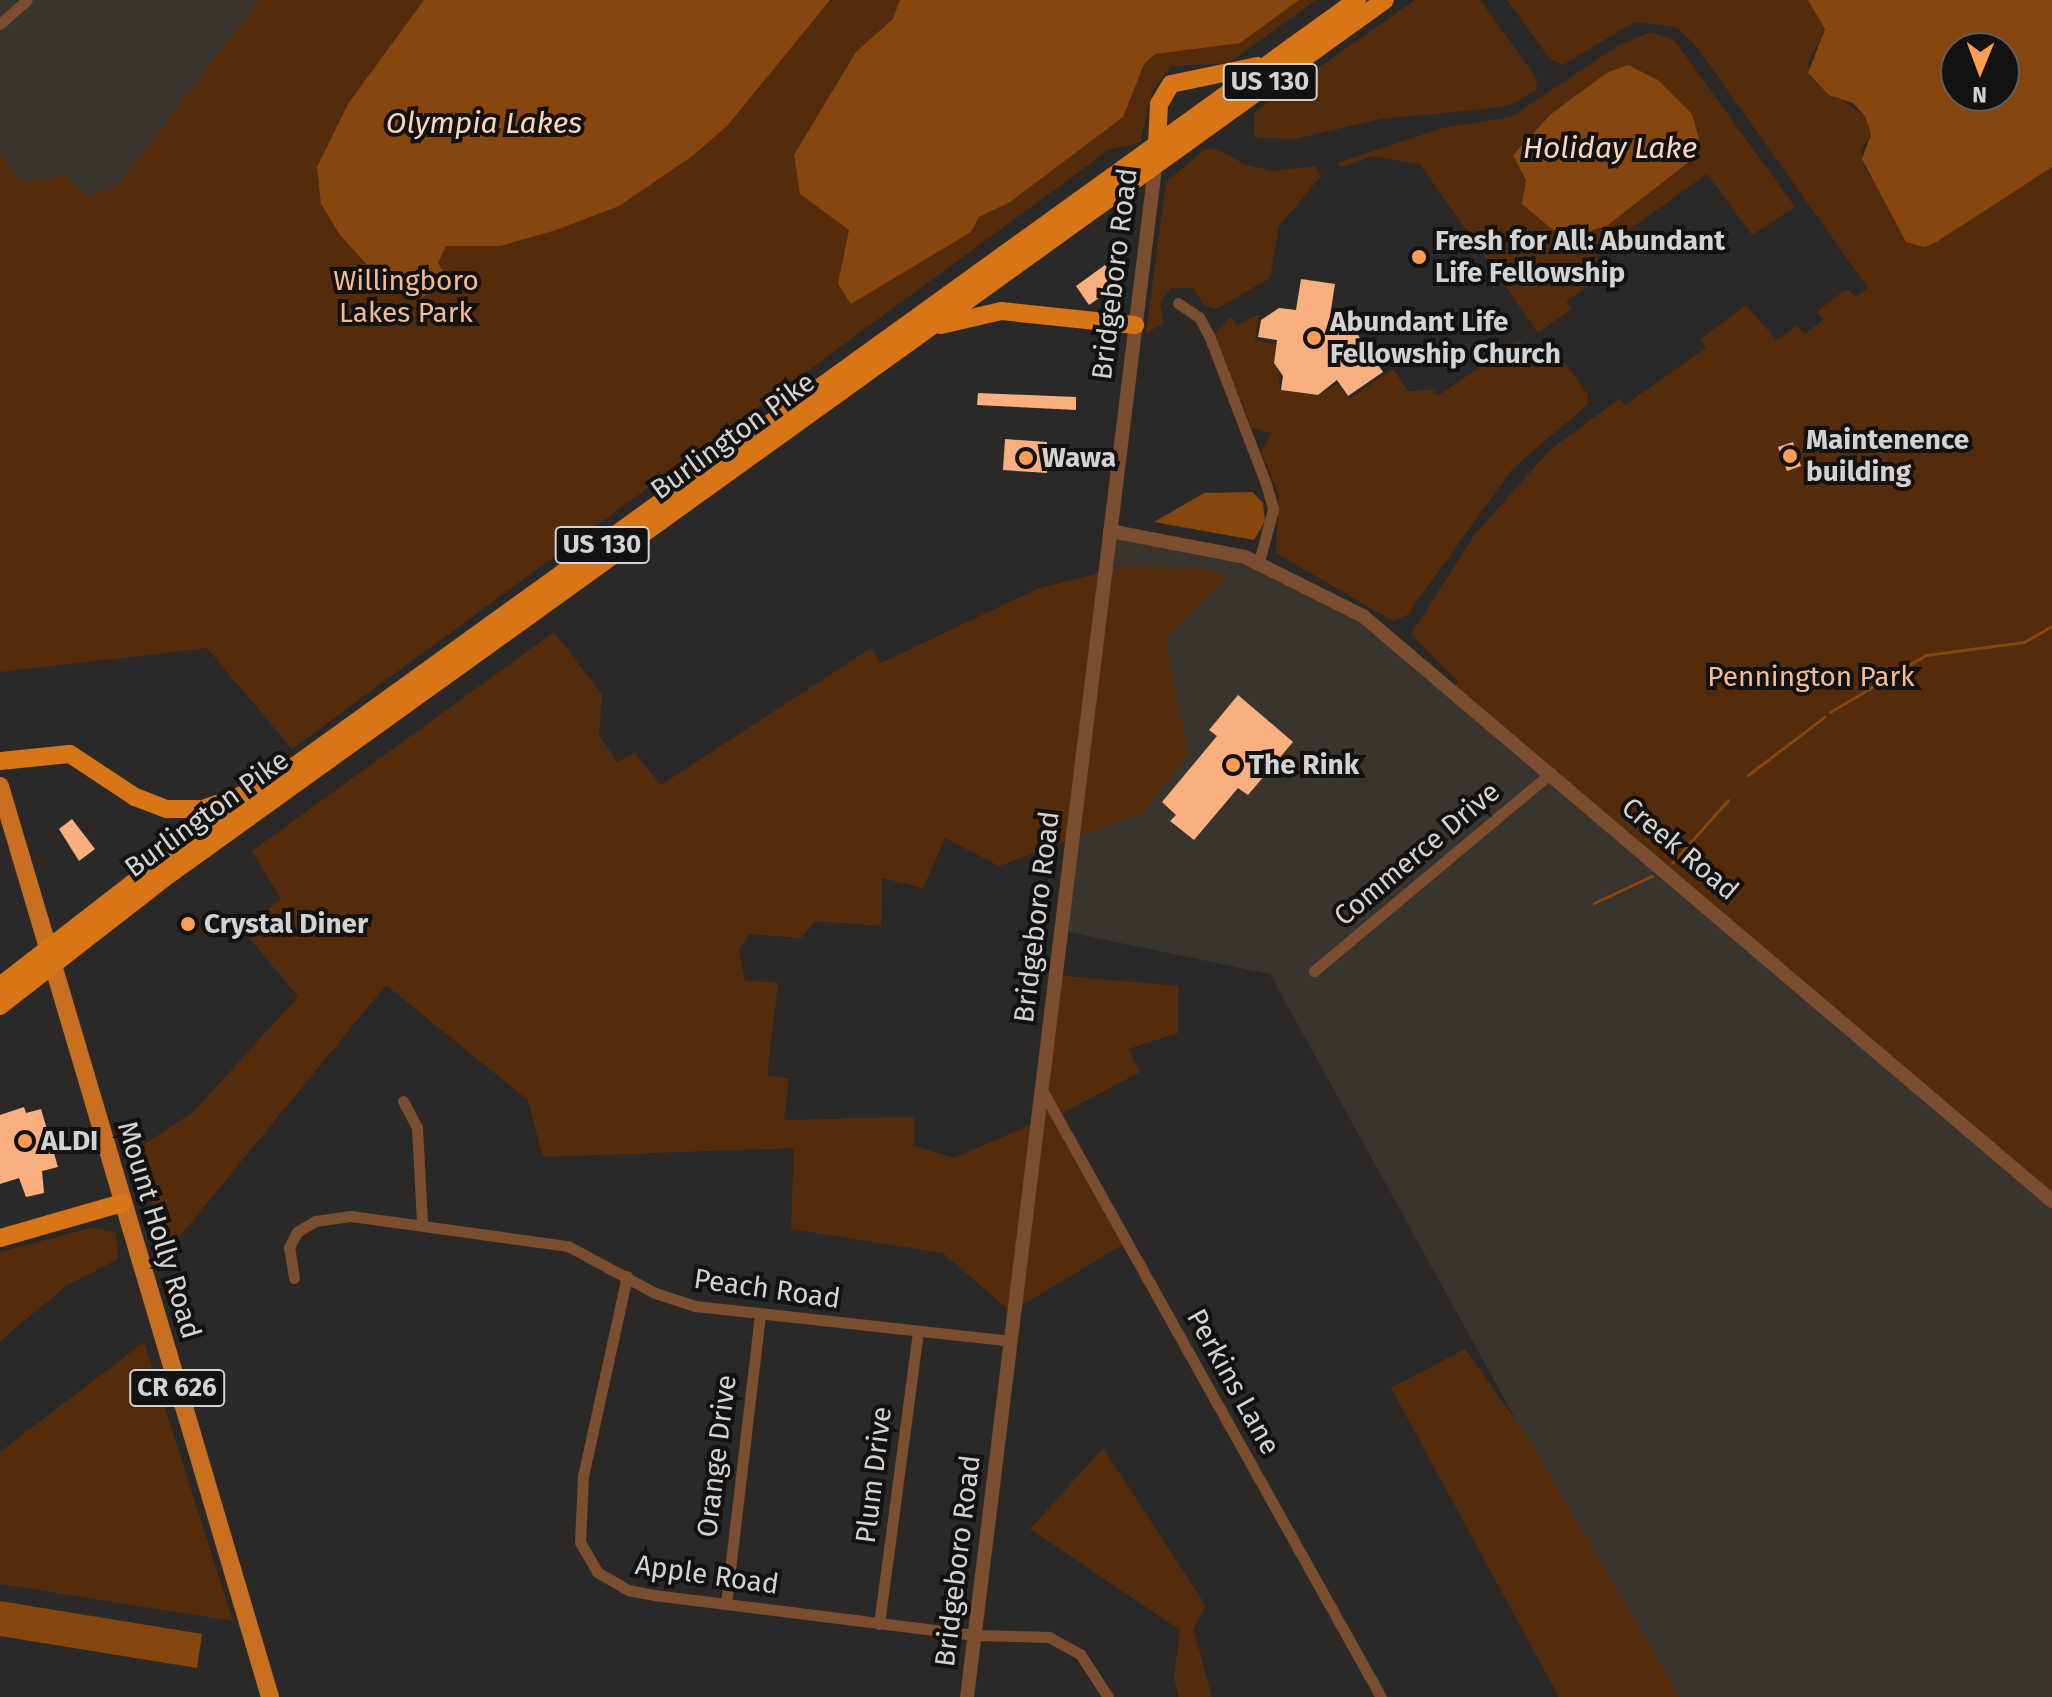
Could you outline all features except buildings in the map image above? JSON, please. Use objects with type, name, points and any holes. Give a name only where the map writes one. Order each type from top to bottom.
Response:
[{"type":"highway","name":"Burlington Pike","points":[[0,1006],[49,956],[264,788],[1357,0]]},
{"type":"highway","name":"Burlington Pike","points":[[0,986],[49,956],[931,328],[1385,0]]},
{"type":"highway","points":[[1157,144],[1159,104],[1171,84],[1271,62]]},
{"type":"highway","points":[[931,328],[1001,311],[1135,325]]},
{"type":"highway","points":[[0,761],[70,754],[135,797],[167,809],[203,809],[264,788]]},
{"type":"highway","points":[[0,1238],[122,1203]]},
{"type":"main road","name":"CR 626","points":[[0,786],[49,956]]},
{"type":"main road","name":"Mount Holly Road","points":[[49,956],[270,1697]]},
{"type":"street","points":[[0,24],[27,0]]},
{"type":"street","name":"Bridgeboro Road","points":[[967,1697],[1157,144]]},
{"type":"street","points":[[1178,303],[1199,317],[1210,338],[1266,484],[1273,509],[1259,562]]},
{"type":"street","name":"Creek Road","points":[[1110,531],[1259,562],[1363,616],[2052,1201]]},
{"type":"street","name":"Commerce Drive","points":[[1314,971],[1551,773]]},
{"type":"street","name":"Perkins Lane","points":[[1042,1090],[1381,1697]]},
{"type":"street","points":[[403,1101],[417,1127],[422,1224]]},
{"type":"street","name":"Peach Road","points":[[294,1278],[292,1239],[315,1221],[351,1216],[568,1246],[695,1306],[1011,1341]]},
{"type":"street","name":"Apple Road","points":[[627,1276],[591,1422],[580,1542],[597,1572],[617,1586],[726,1604],[975,1635],[1060,1641],[1080,1654],[1108,1697]]},
{"type":"street","name":"Orange Drive","points":[[726,1604],[760,1315]]},
{"type":"street","name":"Plum Drive","points":[[879,1624],[918,1332]]},
{"type":"shaded area","points":[[0,0],[259,0],[117,186],[88,195],[66,177],[21,181],[0,151]]},
{"type":"shaded area","points":[[1110,531],[1205,546],[1363,616],[2052,1201],[2052,1697],[1669,1697],[1270,974],[1058,930]]},
{"type":"green space","name":"Willingboro Lakes Park","points":[[259,0],[1316,0],[1229,63],[1171,66],[1152,91],[1140,143],[1110,149],[292,749],[207,648],[0,672],[0,151],[21,181],[66,176],[88,195],[117,186]]},
{"type":"green space","points":[[1415,0],[1480,0],[1537,79],[1536,90],[1513,104],[1485,109],[1381,119],[1294,139],[1254,137],[1255,112]]},
{"type":"green space","name":"Pennington Park","points":[[1507,0],[1808,0],[1825,29],[1808,63],[1811,78],[1865,116],[1871,134],[1861,151],[1865,169],[1925,247],[2052,167],[2052,1201],[1451,688],[1458,682],[1411,634],[1475,534],[1551,449],[1619,399],[1625,405],[1706,348],[1701,339],[1746,305],[1776,340],[1797,326],[1805,334],[1823,320],[1817,312],[1846,289],[1857,297],[1868,288],[1694,43],[1675,27],[1634,22],[1563,65],[1550,59]]},
{"type":"green space","points":[[1651,32],[1674,40],[1795,207],[1752,235],[1707,174],[1598,252],[1590,285],[1566,301],[1571,309],[1538,333],[1420,164],[1372,156],[1341,168],[1337,163],[1443,128],[1511,117],[1619,45]]},
{"type":"green space","points":[[1217,149],[1246,165],[1272,171],[1315,166],[1321,176],[1279,226],[1270,278],[1216,309],[1204,305],[1193,288],[1171,288],[1160,302],[1164,322],[1146,334],[1166,182],[1204,150]]},
{"type":"green space","points":[[1259,314],[1255,340],[1275,344],[1280,390],[1318,396],[1337,384],[1349,399],[1393,369],[1408,391],[1433,390],[1438,396],[1519,340],[1529,353],[1551,344],[1588,395],[1588,404],[1513,468],[1407,615],[1393,621],[1276,553],[1279,495],[1261,451],[1272,433],[1252,428],[1214,334],[1231,317],[1237,325]]},
{"type":"green space","points":[[1127,566],[1202,569],[1228,576],[1165,639],[1189,753],[1143,813],[999,866],[945,838],[923,888],[882,878],[881,926],[815,921],[801,938],[749,934],[739,950],[745,981],[778,983],[767,1075],[789,1079],[784,1120],[915,1117],[914,1146],[954,1158],[1037,1122],[1053,975],[1178,986],[1178,1033],[1128,1049],[1140,1072],[1055,1117],[1127,1242],[1011,1312],[943,1253],[791,1229],[794,1148],[543,1157],[528,1100],[386,985],[166,1253],[136,1150],[193,1112],[298,997],[242,929],[281,899],[252,851],[554,632],[602,695],[599,735],[617,762],[635,753],[661,785],[871,648],[881,663],[1037,589]]},
{"type":"green space","points":[[90,1228],[116,1232],[118,1259],[66,1286],[0,1341],[0,1252]]},
{"type":"green space","points":[[144,1342],[233,1621],[0,1584],[0,1452]]},
{"type":"green space","points":[[1465,1349],[1527,1436],[1680,1697],[1559,1697],[1391,1388]]},
{"type":"green space","points":[[1103,1448],[1206,1606],[1193,1629],[1212,1697],[1179,1697],[1174,1678],[1180,1630],[1030,1529]]},
{"type":"water","name":"Olympia Lakes","points":[[424,0],[830,0],[727,126],[691,157],[619,206],[556,230],[500,246],[446,246],[438,263],[447,277],[443,287],[416,300],[371,269],[340,235],[321,204],[317,167],[348,104]]},
{"type":"water","points":[[900,0],[1299,0],[1240,43],[1155,54],[1144,64],[1123,117],[1010,202],[979,217],[971,232],[851,304],[838,284],[849,230],[800,194],[794,155],[856,52],[893,19]]},
{"type":"water","points":[[1808,0],[2052,0],[2052,167],[1938,241],[1925,247],[1906,242],[1862,159],[1871,134],[1865,116],[1853,103],[1829,95],[1808,73],[1825,29]]},
{"type":"water","name":"Holiday Lake","points":[[1628,65],[1658,80],[1692,114],[1699,139],[1695,157],[1608,225],[1587,232],[1553,230],[1522,204],[1526,180],[1513,155],[1551,114],[1608,72]]},
{"type":"water","points":[[1253,492],[1263,503],[1265,521],[1254,540],[1154,522],[1204,493]]},
{"type":"water","points":[[0,1601],[202,1634],[197,1668],[0,1636]]},
{"type":"waterway","points":[[1830,712],[1926,655],[2024,642],[2052,626]]},
{"type":"waterway","points":[[1748,775],[1824,717]]},
{"type":"waterway","points":[[1672,863],[1728,800]]},
{"type":"waterway","points":[[1594,903],[1652,876]]},
{"type":"place","name":"Fresh for All: Abundant Life Fellowship","points":[[1419,257]]},
{"type":"place","name":"Abundant Life Fellowship Church","points":[[1314,338]]},
{"type":"place","name":"Maintenence building","points":[[1790,456]]},
{"type":"place","name":"Wawa","points":[[1026,458]]},
{"type":"place","name":"The Rink","points":[[1233,765]]},
{"type":"place","name":"Crystal Diner","points":[[188,924]]},
{"type":"place","name":"ALDI","points":[[25,1141]]}]
